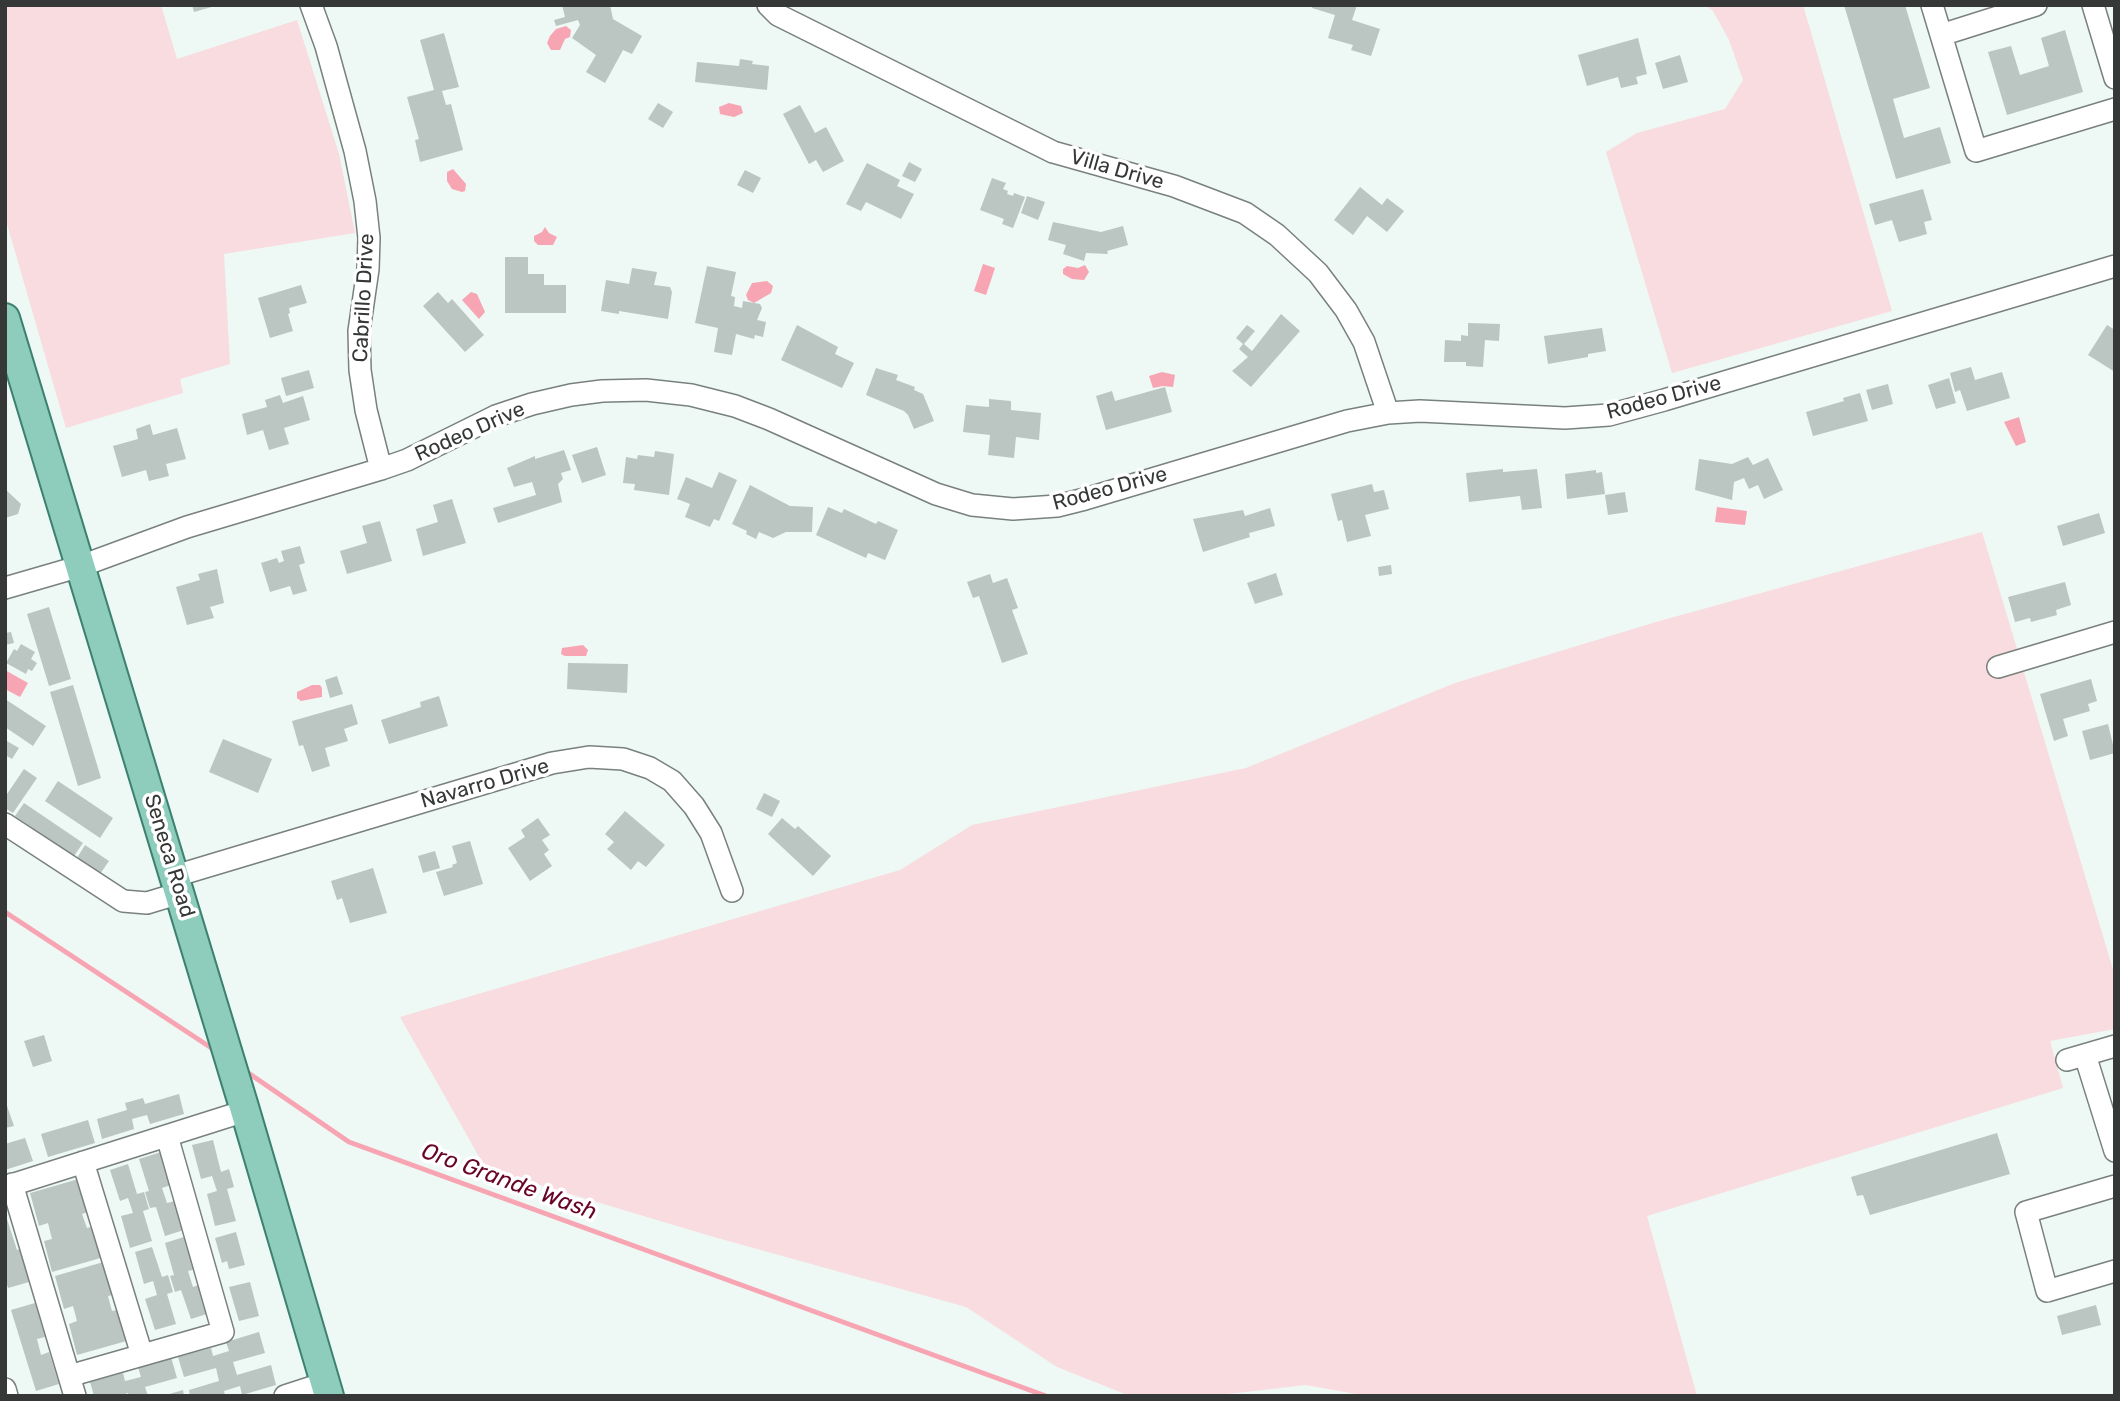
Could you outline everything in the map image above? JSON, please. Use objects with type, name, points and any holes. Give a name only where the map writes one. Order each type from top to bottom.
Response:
[{"type":"main road","name":"Seneca Road","points":[[5,318],[228,1051],[327,1389]]},
{"type":"street","name":"Cabrillo Drive","points":[[311,5],[326,47],[355,151],[365,201],[369,238],[368,270],[359,331],[359,370],[381,469]]},
{"type":"street","name":"Villa Drive","points":[[768,5],[778,15],[1053,152],[1174,186],[1245,213],[1277,235],[1318,273],[1346,310],[1364,342],[1388,413]]},
{"type":"street","points":[[1932,5],[1976,151],[2115,109]]},
{"type":"street","points":[[1941,35],[2036,5]]},
{"type":"street","points":[[2093,5],[2115,78]]},
{"type":"street","name":"Rodeo Drive","points":[[5,588],[80,566],[187,527],[407,460],[496,416],[532,404],[602,391],[646,390],[691,395],[735,406],[936,494],[972,505],[1013,509],[1057,506],[1347,421],[1388,413],[1420,411],[1565,418],[1609,415],[2115,266]]},
{"type":"street","points":[[1998,667],[2115,632]]},
{"type":"street","name":"Navarro Drive","points":[[5,824],[123,901],[147,903],[177,885],[552,763],[589,757],[624,759],[650,768],[672,781],[694,806],[711,833],[732,891]]},
{"type":"street","points":[[2115,1046],[2076,1058],[2115,1152]]},
{"type":"street","points":[[167,1136],[223,1332],[142,1355],[72,1386],[9,1185],[245,1109]]},
{"type":"street","points":[[83,1162],[142,1355]]},
{"type":"street","points":[[2115,1186],[2026,1212],[2047,1291],[2115,1271]]},
{"type":"street","points":[[5,1389],[7,1396]]},
{"type":"street","points":[[285,1396],[327,1389]]},
{"type":"shaded area","points":[[5,5],[161,5],[177,59],[297,20],[339,154],[355,233],[224,254],[230,364],[180,379],[183,393],[66,428],[5,217]]},
{"type":"shaded area","points":[[1705,5],[1803,5],[1892,311],[1672,373],[1606,152],[1637,133],[1725,109],[1743,80],[1729,40],[1713,11]]},
{"type":"shaded area","points":[[566,26],[571,30],[570,37],[565,39],[560,50],[551,50],[547,43],[550,36],[556,29]]},
{"type":"shaded area","points":[[729,103],[741,106],[743,113],[734,117],[720,114],[719,107]]},
{"type":"shaded area","points":[[453,169],[466,184],[465,191],[452,189],[447,181],[447,172]]},
{"type":"shaded area","points":[[545,227],[557,237],[553,245],[538,245],[534,241],[534,236]]},
{"type":"shaded area","points":[[983,264],[995,268],[986,295],[974,291]]},
{"type":"shaded area","points":[[1085,265],[1089,272],[1084,280],[1072,279],[1063,274],[1063,269],[1067,266],[1078,268]]},
{"type":"shaded area","points":[[767,281],[773,286],[771,293],[754,303],[748,300],[746,295],[752,283]]},
{"type":"shaded area","points":[[471,292],[477,294],[485,312],[479,319],[462,300]]},
{"type":"shaded area","points":[[1162,372],[1175,375],[1173,387],[1153,388],[1149,376]]},
{"type":"shaded area","points":[[2019,417],[2026,442],[2016,446],[2004,422]]},
{"type":"shaded area","points":[[1717,507],[1747,511],[1745,525],[1715,522]]},
{"type":"shaded area","points":[[1982,532],[2115,976],[2115,1029],[2050,1041],[2063,1088],[1647,1216],[1697,1396],[1367,1396],[1306,1385],[1210,1396],[1130,1396],[1057,1367],[966,1307],[714,1237],[486,1169],[400,1017],[900,870],[972,825],[1246,768],[1455,683],[1656,622]]},
{"type":"shaded area","points":[[583,645],[588,650],[586,656],[561,654],[562,648]]},
{"type":"shaded area","points":[[5,670],[28,683],[20,697],[5,689]]},
{"type":"shaded area","points":[[312,685],[320,685],[322,697],[301,701],[297,698],[297,692]]},
{"type":"building","points":[[192,5],[215,5],[215,6],[194,12]]},
{"type":"building","points":[[562,5],[610,5],[613,19],[642,36],[632,54],[623,50],[605,83],[586,72],[596,55],[572,38],[580,25],[578,20],[556,26],[554,20],[565,17]]},
{"type":"building","points":[[1313,5],[1357,5],[1352,20],[1380,29],[1371,56],[1351,50],[1353,45],[1328,38],[1335,15],[1312,8]]},
{"type":"building","points":[[1844,5],[1905,5],[1930,88],[1893,99],[1904,138],[1940,127],[1951,163],[1896,179]]},
{"type":"building","points":[[2065,30],[2083,92],[2007,115],[1988,52],[2011,46],[2020,75],[2049,66],[2041,38]]},
{"type":"building","points":[[444,33],[459,87],[442,91],[446,105],[451,104],[463,150],[420,162],[415,140],[419,139],[407,97],[434,90],[420,40]]},
{"type":"building","points":[[1638,38],[1647,74],[1636,77],[1638,84],[1621,88],[1618,77],[1587,86],[1578,55]]},
{"type":"building","points":[[1680,55],[1688,82],[1663,89],[1655,63]]},
{"type":"building","points":[[740,59],[769,66],[767,90],[695,82],[697,62],[739,66]]},
{"type":"building","points":[[658,103],[673,112],[663,128],[648,119]]},
{"type":"building","points":[[800,105],[815,133],[826,127],[844,161],[823,172],[816,160],[809,164],[783,114]]},
{"type":"building","points":[[909,162],[922,169],[915,182],[902,176]]},
{"type":"building","points":[[867,163],[900,180],[897,186],[914,194],[901,219],[866,202],[861,211],[846,204]]},
{"type":"building","points":[[745,170],[761,178],[753,193],[737,185]]},
{"type":"building","points":[[992,178],[1006,183],[1003,189],[1008,191],[1007,194],[1013,196],[1014,193],[1025,197],[1013,228],[1002,224],[1004,219],[980,210]]},
{"type":"building","points":[[1360,187],[1382,205],[1387,198],[1404,211],[1387,232],[1367,216],[1353,235],[1334,220]]},
{"type":"building","points":[[1923,189],[1932,220],[1924,222],[1927,234],[1899,242],[1892,220],[1875,225],[1869,204]]},
{"type":"building","points":[[1027,196],[1045,202],[1038,220],[1021,213]]},
{"type":"building","points":[[1053,222],[1101,232],[1123,226],[1128,245],[1107,251],[1108,254],[1086,253],[1084,261],[1063,254],[1066,245],[1048,240]]},
{"type":"building","points":[[505,257],[528,257],[528,274],[544,274],[544,285],[566,285],[566,313],[505,313]]},
{"type":"building","points":[[707,266],[736,272],[731,296],[735,297],[734,306],[742,308],[743,301],[760,304],[762,308],[757,320],[766,322],[763,337],[755,335],[754,339],[736,334],[732,355],[714,352],[718,328],[695,323]]},
{"type":"building","points":[[632,268],[657,272],[654,285],[670,287],[672,292],[668,319],[619,311],[619,314],[601,311],[606,280],[629,284]]},
{"type":"building","points":[[301,285],[307,303],[289,308],[293,331],[270,338],[258,298]]},
{"type":"building","points":[[438,292],[448,303],[452,299],[484,335],[465,352],[423,306]]},
{"type":"building","points":[[1281,314],[1300,331],[1251,387],[1232,371],[1248,357],[1239,349],[1243,344],[1236,338],[1247,325],[1255,331],[1244,344],[1252,351]]},
{"type":"building","points":[[1468,323],[1500,324],[1499,341],[1485,340],[1483,367],[1466,366],[1466,362],[1444,362],[1445,340],[1461,341],[1461,335],[1468,336]]},
{"type":"building","points":[[797,325],[838,347],[835,354],[854,363],[842,388],[781,360]]},
{"type":"building","points":[[2107,325],[2115,330],[2115,372],[2088,355]]},
{"type":"building","points":[[1602,328],[1606,351],[1548,364],[1544,336]]},
{"type":"building","points":[[1971,367],[1975,380],[2002,372],[2010,398],[1967,411],[1960,390],[1955,392],[1950,373]]},
{"type":"building","points":[[876,368],[898,375],[896,380],[915,387],[914,390],[923,394],[934,421],[914,429],[904,411],[866,395]]},
{"type":"building","points":[[309,370],[314,388],[286,396],[281,378]]},
{"type":"building","points":[[1949,378],[1956,403],[1936,409],[1928,385]]},
{"type":"building","points":[[1888,384],[1893,404],[1872,410],[1866,390]]},
{"type":"building","points":[[1165,387],[1172,412],[1106,430],[1096,396],[1112,391],[1115,401]]},
{"type":"building","points":[[1860,393],[1868,421],[1813,436],[1806,412],[1844,401],[1843,398]]},
{"type":"building","points":[[280,395],[283,403],[303,396],[310,420],[284,428],[289,444],[269,450],[263,430],[247,435],[242,414],[267,407],[265,400]]},
{"type":"building","points":[[989,399],[1011,401],[1011,410],[1041,413],[1039,440],[1016,437],[1014,458],[988,455],[990,435],[963,432],[966,405],[989,407]]},
{"type":"building","points":[[150,424],[153,435],[177,428],[186,459],[166,464],[169,476],[149,481],[146,470],[122,477],[113,446],[138,439],[136,429]]},
{"type":"building","points":[[597,447],[606,475],[582,483],[572,455]]},
{"type":"building","points":[[564,450],[571,470],[561,473],[563,479],[558,484],[562,502],[498,523],[493,508],[536,495],[532,482],[514,487],[507,468],[535,456],[535,459]]},
{"type":"building","points":[[655,451],[674,454],[669,495],[634,490],[635,484],[623,483],[626,457],[654,457]]},
{"type":"building","points":[[1748,457],[1753,465],[1768,458],[1783,490],[1764,499],[1758,485],[1749,489],[1744,478],[1734,482],[1732,500],[1695,490],[1699,459],[1732,464]]},
{"type":"building","points":[[1503,469],[1503,472],[1537,469],[1542,508],[1522,510],[1520,496],[1469,502],[1466,473]]},
{"type":"building","points":[[1596,470],[1596,473],[1602,472],[1605,494],[1567,499],[1565,474]]},
{"type":"building","points":[[719,472],[737,480],[719,521],[714,519],[710,527],[685,517],[690,504],[677,499],[686,477],[712,488]]},
{"type":"building","points":[[1372,484],[1374,492],[1384,490],[1389,509],[1365,515],[1371,536],[1347,542],[1342,520],[1338,521],[1331,494]]},
{"type":"building","points":[[750,485],[790,506],[813,507],[812,532],[786,532],[773,538],[759,532],[756,539],[732,524]]},
{"type":"building","points":[[5,489],[21,504],[18,514],[5,518]]},
{"type":"building","points":[[1625,492],[1628,512],[1608,515],[1605,495]]},
{"type":"building","points":[[452,499],[466,543],[423,556],[416,529],[438,522],[433,505]]},
{"type":"building","points":[[828,507],[842,513],[844,509],[876,524],[878,521],[898,530],[885,560],[868,553],[866,558],[816,535]]},
{"type":"building","points":[[1270,508],[1275,526],[1249,533],[1250,537],[1203,552],[1193,519],[1243,510],[1245,516]]},
{"type":"building","points":[[2099,513],[2105,533],[2063,546],[2057,526]]},
{"type":"building","points":[[380,521],[392,561],[347,574],[340,551],[367,543],[362,526]]},
{"type":"building","points":[[300,546],[305,563],[299,565],[307,591],[293,595],[290,586],[270,592],[261,563],[277,558],[279,563],[284,561],[281,551]]},
{"type":"building","points":[[1391,565],[1392,574],[1379,576],[1378,567]]},
{"type":"building","points":[[217,569],[224,603],[210,607],[214,618],[187,625],[176,587],[200,580],[198,574]]},
{"type":"building","points":[[1276,573],[1283,595],[1255,604],[1247,583]]},
{"type":"building","points":[[990,574],[993,583],[1007,578],[1018,608],[1012,610],[1028,654],[1002,663],[979,596],[973,598],[967,582]]},
{"type":"building","points":[[2065,582],[2071,605],[2056,610],[2057,615],[2031,622],[2030,618],[2015,622],[2008,597]]},
{"type":"building","points":[[49,607],[71,679],[49,686],[27,614]]},
{"type":"building","points":[[11,632],[14,643],[5,645],[5,633]]},
{"type":"building","points":[[21,644],[35,652],[31,659],[37,663],[32,671],[28,669],[26,674],[6,663],[14,649],[17,651]]},
{"type":"building","points":[[568,663],[628,664],[627,693],[567,689]]},
{"type":"building","points":[[337,676],[343,694],[330,698],[325,680]]},
{"type":"building","points":[[2091,679],[2097,701],[2088,704],[2090,711],[2063,719],[2068,736],[2054,741],[2040,694]]},
{"type":"building","points":[[73,685],[101,778],[78,786],[50,692]]},
{"type":"building","points":[[439,696],[448,726],[389,744],[381,720],[421,707],[420,702]]},
{"type":"building","points":[[5,699],[46,726],[33,746],[5,727]]},
{"type":"building","points":[[352,704],[358,724],[344,729],[348,741],[325,748],[330,766],[312,772],[303,745],[299,746],[292,721]]},
{"type":"building","points":[[2108,724],[2115,753],[2090,760],[2082,731]]},
{"type":"building","points":[[223,739],[272,759],[258,793],[209,772]]},
{"type":"building","points":[[5,740],[19,748],[12,759],[5,755]]},
{"type":"building","points":[[24,769],[37,778],[13,813],[5,808],[5,797]]},
{"type":"building","points":[[58,781],[113,818],[100,838],[45,801]]},
{"type":"building","points":[[764,793],[780,801],[772,817],[756,809]]},
{"type":"building","points":[[24,803],[83,843],[74,856],[15,816]]},
{"type":"building","points":[[625,811],[665,845],[646,867],[638,861],[631,870],[607,849],[614,842],[605,834]]},
{"type":"building","points":[[538,818],[550,835],[542,840],[549,850],[544,854],[552,866],[530,881],[508,848],[525,837],[521,830]]},
{"type":"building","points":[[782,818],[795,829],[798,826],[831,856],[813,876],[768,834]]},
{"type":"building","points":[[470,841],[483,884],[444,896],[436,872],[453,867],[452,865],[457,863],[452,846]]},
{"type":"building","points":[[85,845],[109,861],[100,874],[77,858]]},
{"type":"building","points":[[435,851],[440,868],[423,873],[418,856]]},
{"type":"building","points":[[373,868],[387,913],[350,923],[342,898],[337,900],[331,881]]},
{"type":"building","points":[[44,1035],[52,1061],[33,1067],[24,1041]]},
{"type":"building","points":[[179,1094],[184,1114],[150,1124],[147,1115],[132,1119],[134,1129],[102,1139],[97,1119],[127,1110],[125,1103],[143,1098],[145,1104]]},
{"type":"building","points":[[5,1100],[14,1126],[5,1128]]},
{"type":"building","points":[[88,1120],[95,1143],[48,1157],[41,1134]]},
{"type":"building","points":[[1997,1133],[2010,1174],[1870,1215],[1863,1195],[1857,1196],[1851,1177]]},
{"type":"building","points":[[25,1138],[33,1161],[5,1170],[5,1144]]},
{"type":"building","points":[[213,1140],[221,1172],[229,1169],[234,1187],[227,1189],[236,1221],[215,1226],[207,1194],[217,1191],[212,1176],[201,1179],[192,1145]]},
{"type":"building","points":[[161,1152],[171,1185],[162,1188],[167,1203],[175,1201],[184,1230],[165,1236],[156,1207],[150,1208],[145,1192],[149,1191],[139,1159]]},
{"type":"building","points":[[128,1164],[137,1194],[144,1192],[149,1209],[143,1211],[152,1241],[130,1248],[121,1216],[133,1213],[128,1198],[120,1201],[110,1170]]},
{"type":"building","points":[[82,1178],[91,1211],[82,1214],[87,1228],[95,1226],[104,1257],[52,1272],[44,1241],[52,1239],[48,1223],[39,1226],[30,1193]]},
{"type":"building","points":[[5,1213],[17,1250],[20,1249],[29,1282],[8,1288],[5,1278]]},
{"type":"building","points":[[236,1232],[245,1265],[229,1269],[227,1261],[222,1263],[215,1238]]},
{"type":"building","points":[[187,1236],[197,1269],[188,1271],[193,1287],[201,1284],[210,1313],[191,1319],[181,1290],[175,1292],[170,1276],[174,1275],[165,1243]]},
{"type":"building","points":[[152,1247],[162,1277],[168,1275],[173,1292],[167,1294],[176,1324],[155,1330],[145,1299],[157,1295],[153,1281],[144,1284],[135,1252]]},
{"type":"building","points":[[107,1261],[116,1294],[108,1296],[112,1311],[121,1309],[130,1340],[77,1355],[69,1324],[77,1321],[73,1306],[64,1309],[55,1276]]},
{"type":"building","points":[[250,1282],[259,1316],[239,1321],[229,1287]]},
{"type":"building","points":[[35,1303],[45,1337],[37,1339],[41,1355],[49,1352],[59,1384],[36,1391],[11,1310]]},
{"type":"building","points":[[2096,1305],[2101,1325],[2062,1335],[2057,1316]]},
{"type":"building","points":[[259,1332],[265,1353],[233,1362],[237,1375],[271,1365],[276,1385],[242,1395],[240,1386],[224,1391],[225,1396],[190,1396],[189,1390],[219,1381],[216,1368],[184,1377],[178,1357],[211,1348],[213,1356],[229,1351],[226,1342]]},
{"type":"building","points":[[171,1357],[177,1378],[145,1387],[148,1396],[129,1396],[128,1393],[119,1396],[94,1396],[90,1382],[123,1373],[125,1381],[141,1377],[138,1367]]},
{"type":"building","points":[[183,1390],[184,1396],[166,1396],[166,1395]]},
{"type":"waterway","name":"Oro Grande Wash","points":[[5,912],[216,1051]]},
{"type":"waterway","name":"Oro Grande Wash","points":[[244,1070],[349,1142],[1046,1396]]}]
